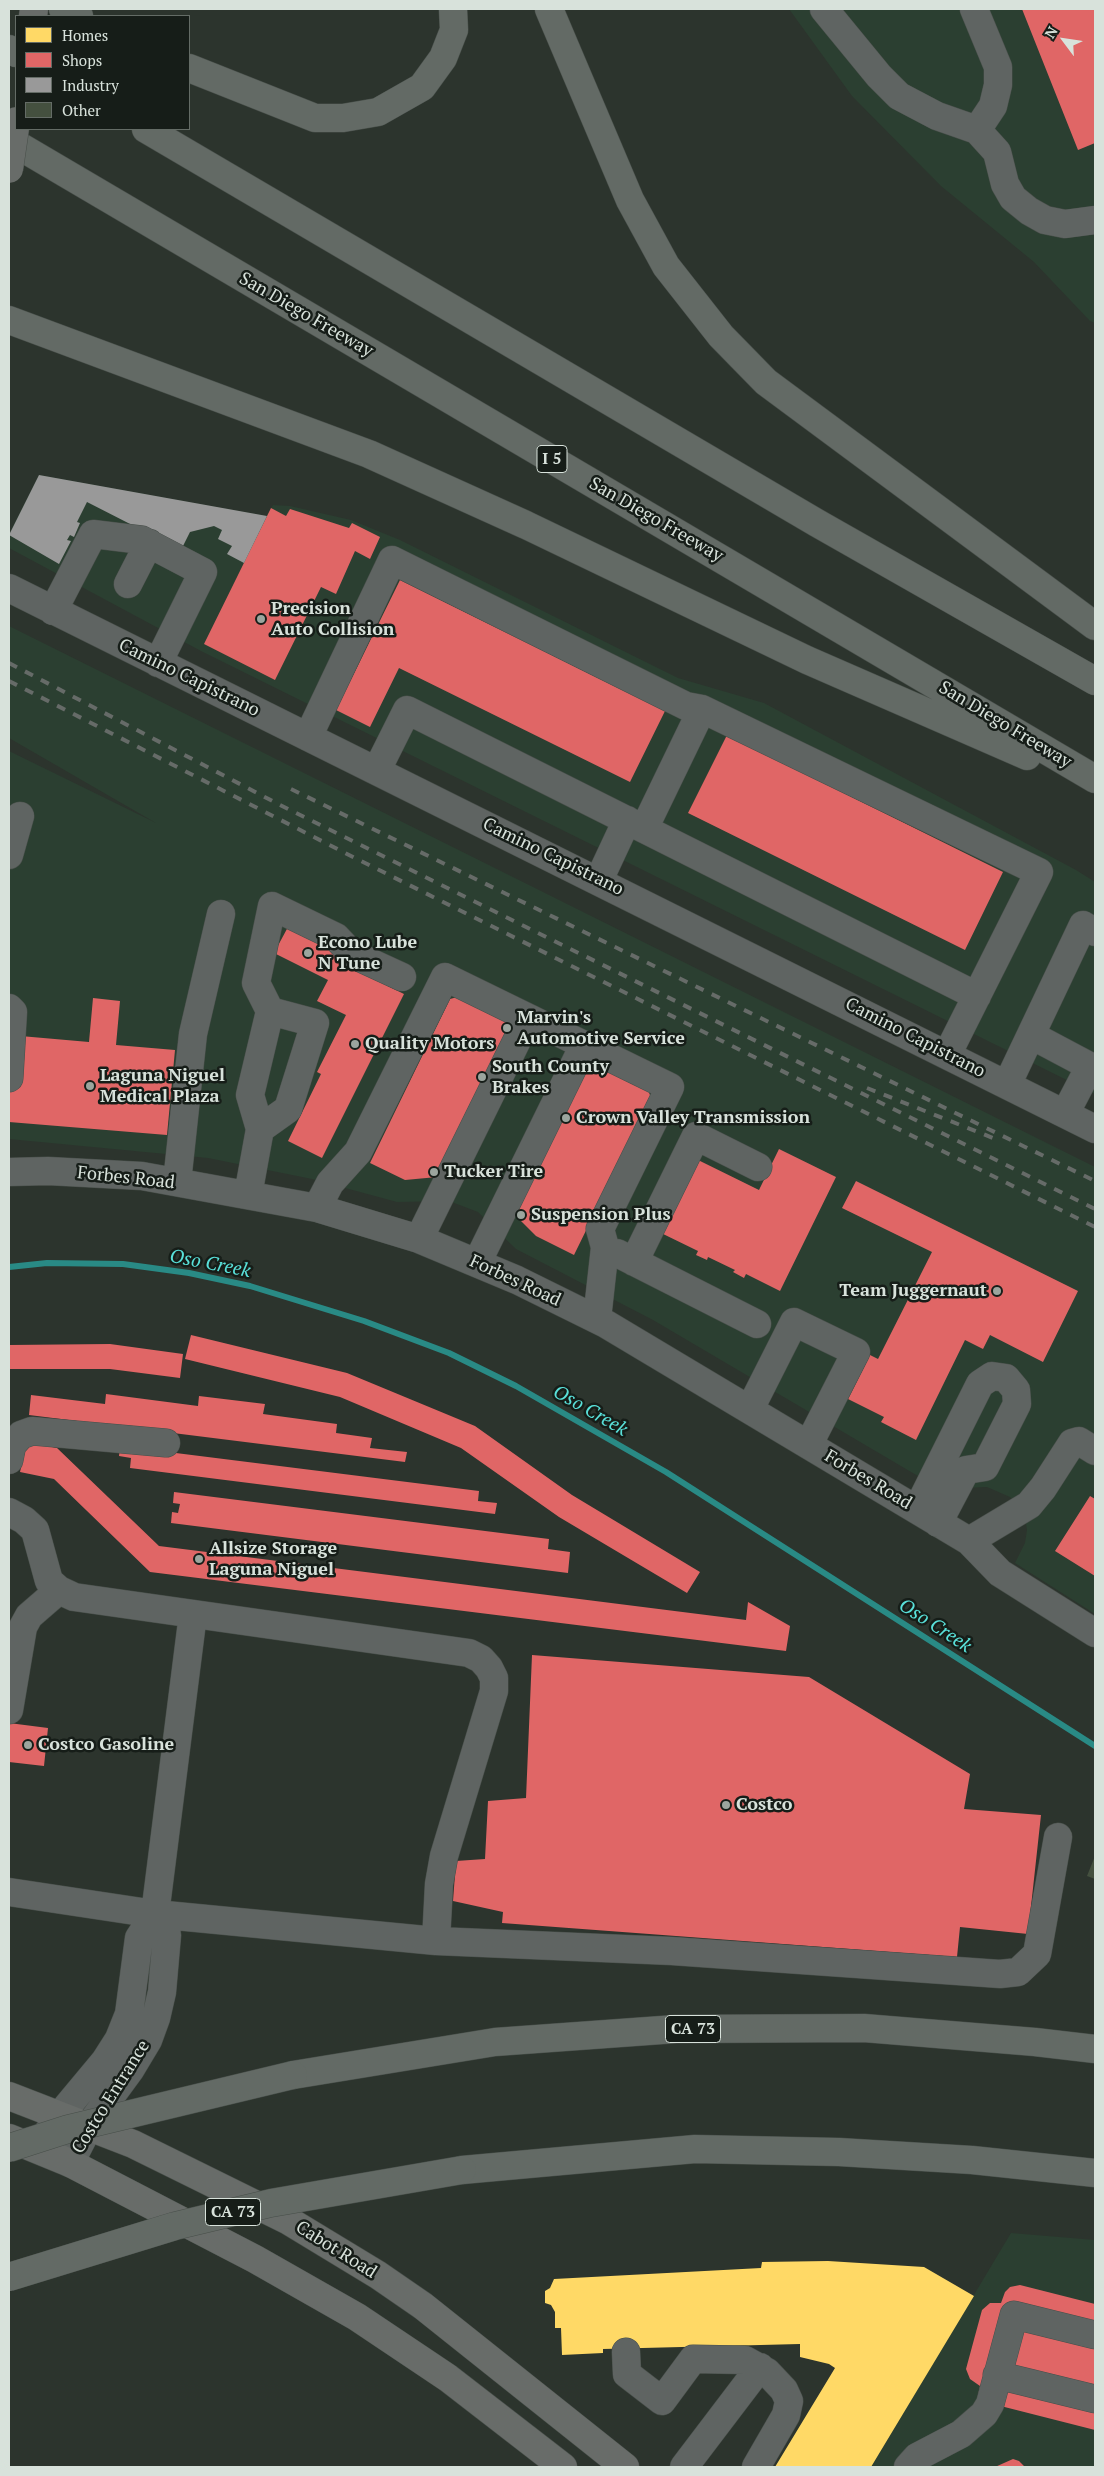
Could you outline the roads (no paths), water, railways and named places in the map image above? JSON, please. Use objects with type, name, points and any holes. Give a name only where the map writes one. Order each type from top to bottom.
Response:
[{"type":"highway","points":[[63,9],[77,15]]},
{"type":"highway","points":[[190,68],[315,118],[344,118],[378,112],[422,88],[443,58],[454,30],[453,9]]},
{"type":"highway","points":[[549,9],[630,200],[666,266],[721,336],[766,382],[1095,626]]},
{"type":"highway","points":[[148,130],[816,523],[1095,681]]},
{"type":"highway","name":"San Diego Freeway","points":[[9,140],[1095,779]]},
{"type":"highway","points":[[9,320],[369,454],[526,525],[807,660],[1095,786]]},
{"type":"highway","name":"CA 73","points":[[9,2148],[68,2128],[293,2075],[495,2042],[676,2029],[864,2028],[1025,2041],[1095,2049]]},
{"type":"highway","name":"CA 73","points":[[9,2277],[184,2224],[271,2203],[462,2170],[695,2149],[839,2152],[972,2160],[1095,2173]]},
{"type":"main road","points":[[9,169],[15,128]]},
{"type":"main road","name":"Cabot Road","points":[[9,2096],[90,2126],[182,2167],[290,2221],[378,2275],[423,2306],[625,2467]]},
{"type":"main road","points":[[9,2138],[70,2163],[255,2258],[357,2317],[448,2378],[563,2467]]},
{"type":"street","points":[[824,9],[880,76],[900,96],[937,116],[978,130],[996,152],[1005,184],[1013,198],[1029,211],[1045,220],[1066,224],[1095,220]]},
{"type":"street","points":[[974,9],[998,67],[998,85],[993,106],[978,130]]},
{"type":"street","points":[[53,611],[92,534],[142,540],[149,543],[203,572],[158,663]]},
{"type":"street","points":[[128,584],[149,543]]},
{"type":"street","points":[[308,736],[392,560],[686,706],[702,709],[1039,872],[948,1054]]},
{"type":"street","name":"Camino Capistrano","points":[[9,588],[1095,1128]]},
{"type":"street","points":[[599,880],[635,824],[702,709]]},
{"type":"street","points":[[377,770],[407,710],[977,996]]},
{"type":"street","points":[[9,855],[20,816]]},
{"type":"street","points":[[248,1195],[260,1129],[250,1095],[270,1011],[256,983],[272,906],[336,937],[352,954],[402,977]]},
{"type":"street","points":[[176,1182],[193,1034],[221,914]]},
{"type":"street","points":[[1007,1085],[1083,925],[1095,932]]},
{"type":"street","points":[[317,1208],[330,1183],[358,1152],[445,977],[670,1087],[600,1229],[605,1247],[597,1320]]},
{"type":"street","points":[[9,1008],[14,1012],[9,1078]]},
{"type":"street","points":[[260,1129],[288,1109],[315,1024],[270,1011]]},
{"type":"street","points":[[419,1239],[528,1018]]},
{"type":"street","points":[[1031,1035],[1092,1067],[1065,1114]]},
{"type":"street","points":[[477,1263],[584,1045]]},
{"type":"street","points":[[634,1262],[696,1136],[758,1167]]},
{"type":"street","name":"Forbes Road","points":[[9,1172],[48,1170],[142,1176],[317,1208],[419,1239],[477,1263],[597,1320],[809,1444],[969,1541],[1000,1573],[1095,1633]]},
{"type":"street","points":[[605,1247],[757,1324]]},
{"type":"street","points":[[750,1409],[794,1322],[856,1352],[809,1444]]},
{"type":"street","points":[[992,1376],[1006,1378],[1016,1390],[1017,1404],[985,1467],[966,1470],[928,1517],[980,1384],[992,1376]]},
{"type":"street","points":[[9,1460],[12,1445],[21,1434],[32,1431],[166,1442]]},
{"type":"street","points":[[969,1541],[1029,1505],[1043,1488],[1072,1442],[1079,1440],[1095,1451]]},
{"type":"street","points":[[9,1512],[24,1520],[35,1530],[49,1581],[59,1590],[74,1597],[469,1653],[481,1659],[489,1668],[494,1678],[494,1691],[444,1856],[439,1884],[436,1941]]},
{"type":"street","points":[[9,1710],[23,1627],[29,1616],[59,1590]]},
{"type":"street","points":[[155,1914],[194,1614]]},
{"type":"street","points":[[9,1892],[155,1914],[436,1941],[672,1951],[1000,1974],[1018,1972],[1038,1954],[1058,1837]]},
{"type":"street","name":"Costco Entrance","points":[[37,2149],[60,2115],[105,2061],[119,2038],[133,1994],[140,1938],[155,1914],[167,1935],[162,1992],[156,2018],[148,2040],[130,2070],[90,2126],[70,2163]]},
{"type":"street","points":[[908,2467],[918,2457],[945,2443],[976,2422],[990,2404],[1014,2315],[1095,2335]]},
{"type":"street","points":[[626,2352],[627,2374],[662,2400],[693,2359],[745,2360],[767,2372],[784,2390],[789,2401],[786,2415],[756,2467]]},
{"type":"street","points":[[684,2467],[760,2367]]},
{"type":"street","points":[[997,2375],[1095,2399]]},
{"type":"waterway","name":"Oso Creek","points":[[9,1267],[47,1263],[123,1264],[189,1273],[250,1286],[364,1321],[449,1353],[516,1386],[666,1472],[1095,1746]]},
{"type":"railway","points":[[9,663],[280,805],[1095,1209]]},
{"type":"railway","points":[[9,681],[353,857],[1095,1227]]},
{"type":"railway","points":[[291,789],[1095,1181]]},
{"type":"railway","points":[[867,1088],[993,1138]]},
{"type":"place","name":"Precision Auto Collision","points":[[261,619]]},
{"type":"place","name":"Econo Lube N Tune","points":[[308,953]]},
{"type":"place","name":"Marvin's Automotive Service","points":[[507,1028]]},
{"type":"place","name":"Quality Motors","points":[[355,1044]]},
{"type":"place","name":"South County Brakes","points":[[482,1077]]},
{"type":"place","name":"Laguna Niguel Medical Plaza","points":[[90,1086]]},
{"type":"place","name":"Crown Valley Transmission","points":[[566,1118]]},
{"type":"place","name":"Tucker Tire","points":[[434,1172]]},
{"type":"place","name":"Suspension Plus","points":[[521,1215]]},
{"type":"place","name":"Team Juggernaut","points":[[997,1291]]},
{"type":"place","name":"Allsize Storage Laguna Niguel","points":[[199,1559]]},
{"type":"place","name":"Costco Gasoline","points":[[28,1745]]},
{"type":"place","name":"Costco","points":[[726,1805]]}]
